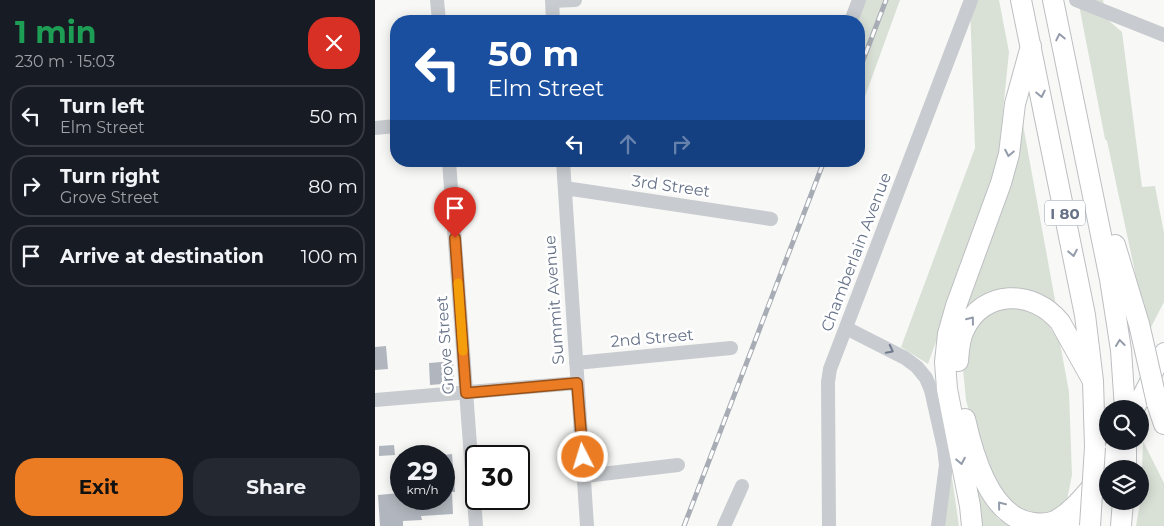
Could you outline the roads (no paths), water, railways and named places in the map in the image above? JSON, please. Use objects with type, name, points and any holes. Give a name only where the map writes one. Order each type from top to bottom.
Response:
[{"type":"highway","name":"I 80","points":[[1021,0],[1085,315],[1093,381],[1095,447],[1090,526]]},
{"type":"highway","name":"I 80","points":[[1053,3],[1115,305],[1125,400]]},
{"type":"highway","points":[[972,526],[970,506],[947,389],[945,362],[948,334],[956,306],[1001,183],[1009,154],[1015,104],[1031,46]]},
{"type":"highway","points":[[1081,136],[1139,324],[1154,351],[1157,403],[1164,424]]},
{"type":"highway","points":[[1093,381],[1060,322],[1047,309],[1031,301],[1014,298],[996,301],[988,305],[968,322],[961,338],[958,368],[959,390],[968,430],[984,476],[1001,506],[1009,514],[1025,522],[1039,524],[1053,522],[1081,500],[1097,481]]},
{"type":"highway","points":[[1121,526],[1122,510]]},
{"type":"main road","points":[[1138,400],[1154,351]]},
{"type":"main road","points":[[1075,526],[1113,450]]},
{"type":"street","points":[[437,0],[438,15]]},
{"type":"street","points":[[553,15],[552,0],[575,0]]},
{"type":"street","points":[[853,15],[859,0]]},
{"type":"street","name":"Chamberlain Avenue","points":[[829,526],[828,382],[830,369],[971,0]]},
{"type":"street","points":[[1076,0],[1164,35]]},
{"type":"street","points":[[375,128],[390,127]]},
{"type":"street","name":"Grove Street","points":[[449,167],[476,526]]},
{"type":"street","name":"Summit Avenue","points":[[563,167],[587,526]]},
{"type":"street","name":"3rd Street","points":[[565,188],[771,220]]},
{"type":"street","points":[[846,328],[905,358],[917,367],[926,378],[937,419],[946,465],[938,526]]},
{"type":"street","name":"2nd Street","points":[[576,363],[731,348]]},
{"type":"street","points":[[375,400],[577,383]]},
{"type":"street","points":[[585,476],[678,464]]},
{"type":"street","points":[[724,526],[742,486]]},
{"type":"railway","points":[[865,55],[886,0]]},
{"type":"railway","points":[[684,526],[822,167]]}]
